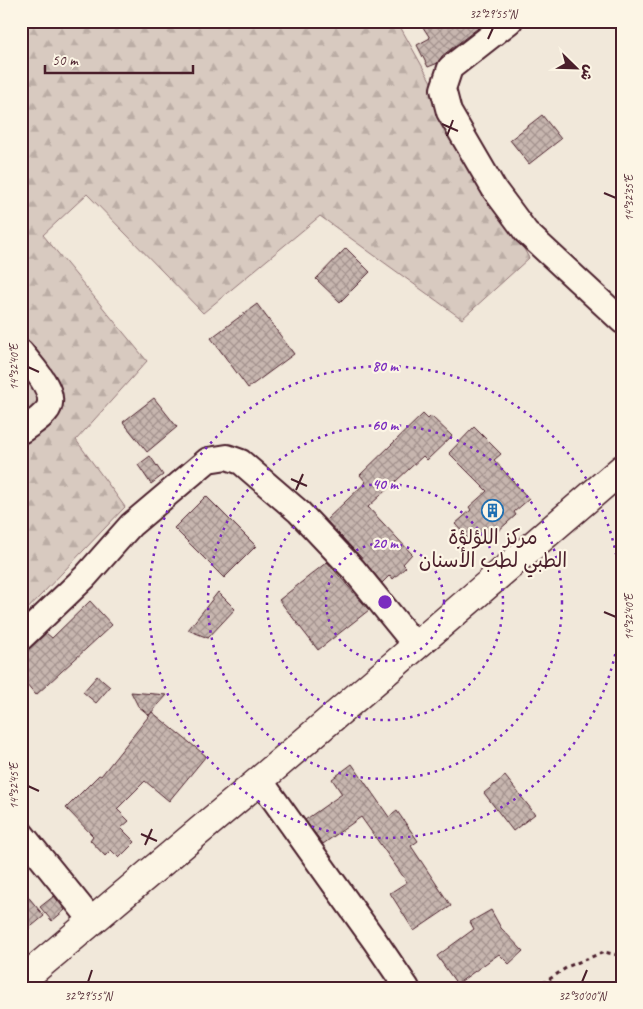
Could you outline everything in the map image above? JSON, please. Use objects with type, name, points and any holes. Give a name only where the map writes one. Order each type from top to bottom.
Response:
[{"type":"street","points":[[510,21],[450,68],[443,89],[449,112],[494,189],[526,232],[622,320]]},
{"type":"street","points":[[21,352],[46,385],[51,402],[48,409],[42,415],[21,431]]},
{"type":"street","points":[[21,638],[85,577],[131,525],[208,460],[227,457],[241,462],[299,512],[354,570],[416,646]]},
{"type":"street","points":[[21,981],[260,780],[622,469]]},
{"type":"street","points":[[260,780],[407,988]]},
{"type":"street","points":[[21,833],[93,922]]},
{"type":"path","points":[[536,988],[570,966],[604,952],[622,956]]},
{"type":"green space","points":[[21,21],[397,21],[529,258],[462,319],[320,216],[203,313],[87,194],[43,235],[147,361],[76,440],[125,507],[21,616]]},
{"type":"building","points":[[419,21],[480,21],[482,25],[442,56],[438,63],[428,67],[417,45],[430,38]]},
{"type":"building","points":[[542,115],[561,139],[529,164],[510,140]]},
{"type":"building","points":[[346,248],[370,272],[340,302],[316,279]]},
{"type":"building","points":[[257,304],[294,354],[248,388],[211,338]]},
{"type":"building","points":[[154,398],[177,427],[147,452],[123,422]]},
{"type":"building","points":[[423,414],[428,419],[431,416],[452,436],[427,460],[423,456],[368,507],[412,554],[403,564],[406,567],[393,579],[390,575],[382,583],[326,520],[366,482],[360,475]]},
{"type":"building","points":[[474,427],[501,454],[494,460],[529,499],[514,512],[516,515],[488,540],[486,538],[476,547],[455,524],[471,510],[469,507],[487,491],[449,453]]},
{"type":"building","points":[[150,456],[163,475],[151,484],[138,465]]},
{"type":"building","points":[[206,496],[256,546],[224,578],[174,528]]},
{"type":"building","points":[[327,562],[369,610],[318,650],[279,600]]},
{"type":"building","points":[[218,592],[235,609],[208,638],[188,630]]},
{"type":"building","points":[[90,601],[112,625],[36,695],[21,677],[21,651],[30,648],[46,633],[52,638]]},
{"type":"building","points":[[97,676],[110,687],[96,703],[83,692]]},
{"type":"building","points":[[131,692],[167,695],[149,715],[138,706]]},
{"type":"building","points":[[152,712],[206,756],[169,801],[145,781],[117,809],[129,821],[121,828],[135,842],[119,858],[111,850],[105,856],[90,840],[93,836],[66,808],[99,775],[101,776]]},
{"type":"building","points":[[352,764],[389,817],[397,811],[418,841],[411,846],[451,906],[414,931],[390,893],[407,882],[361,817],[323,844],[305,820],[342,794],[332,779]]},
{"type":"building","points":[[505,776],[535,814],[513,831],[484,793]]},
{"type":"building","points":[[21,888],[44,916],[21,935]]},
{"type":"building","points":[[54,896],[65,910],[52,921],[40,907]]},
{"type":"building","points":[[491,910],[501,928],[523,951],[509,964],[499,954],[457,984],[437,956],[474,929],[470,922]]},
{"type":"place","name":"مركز اللؤلؤة الطبي لطب الأسنان","points":[[493,511]]}]
